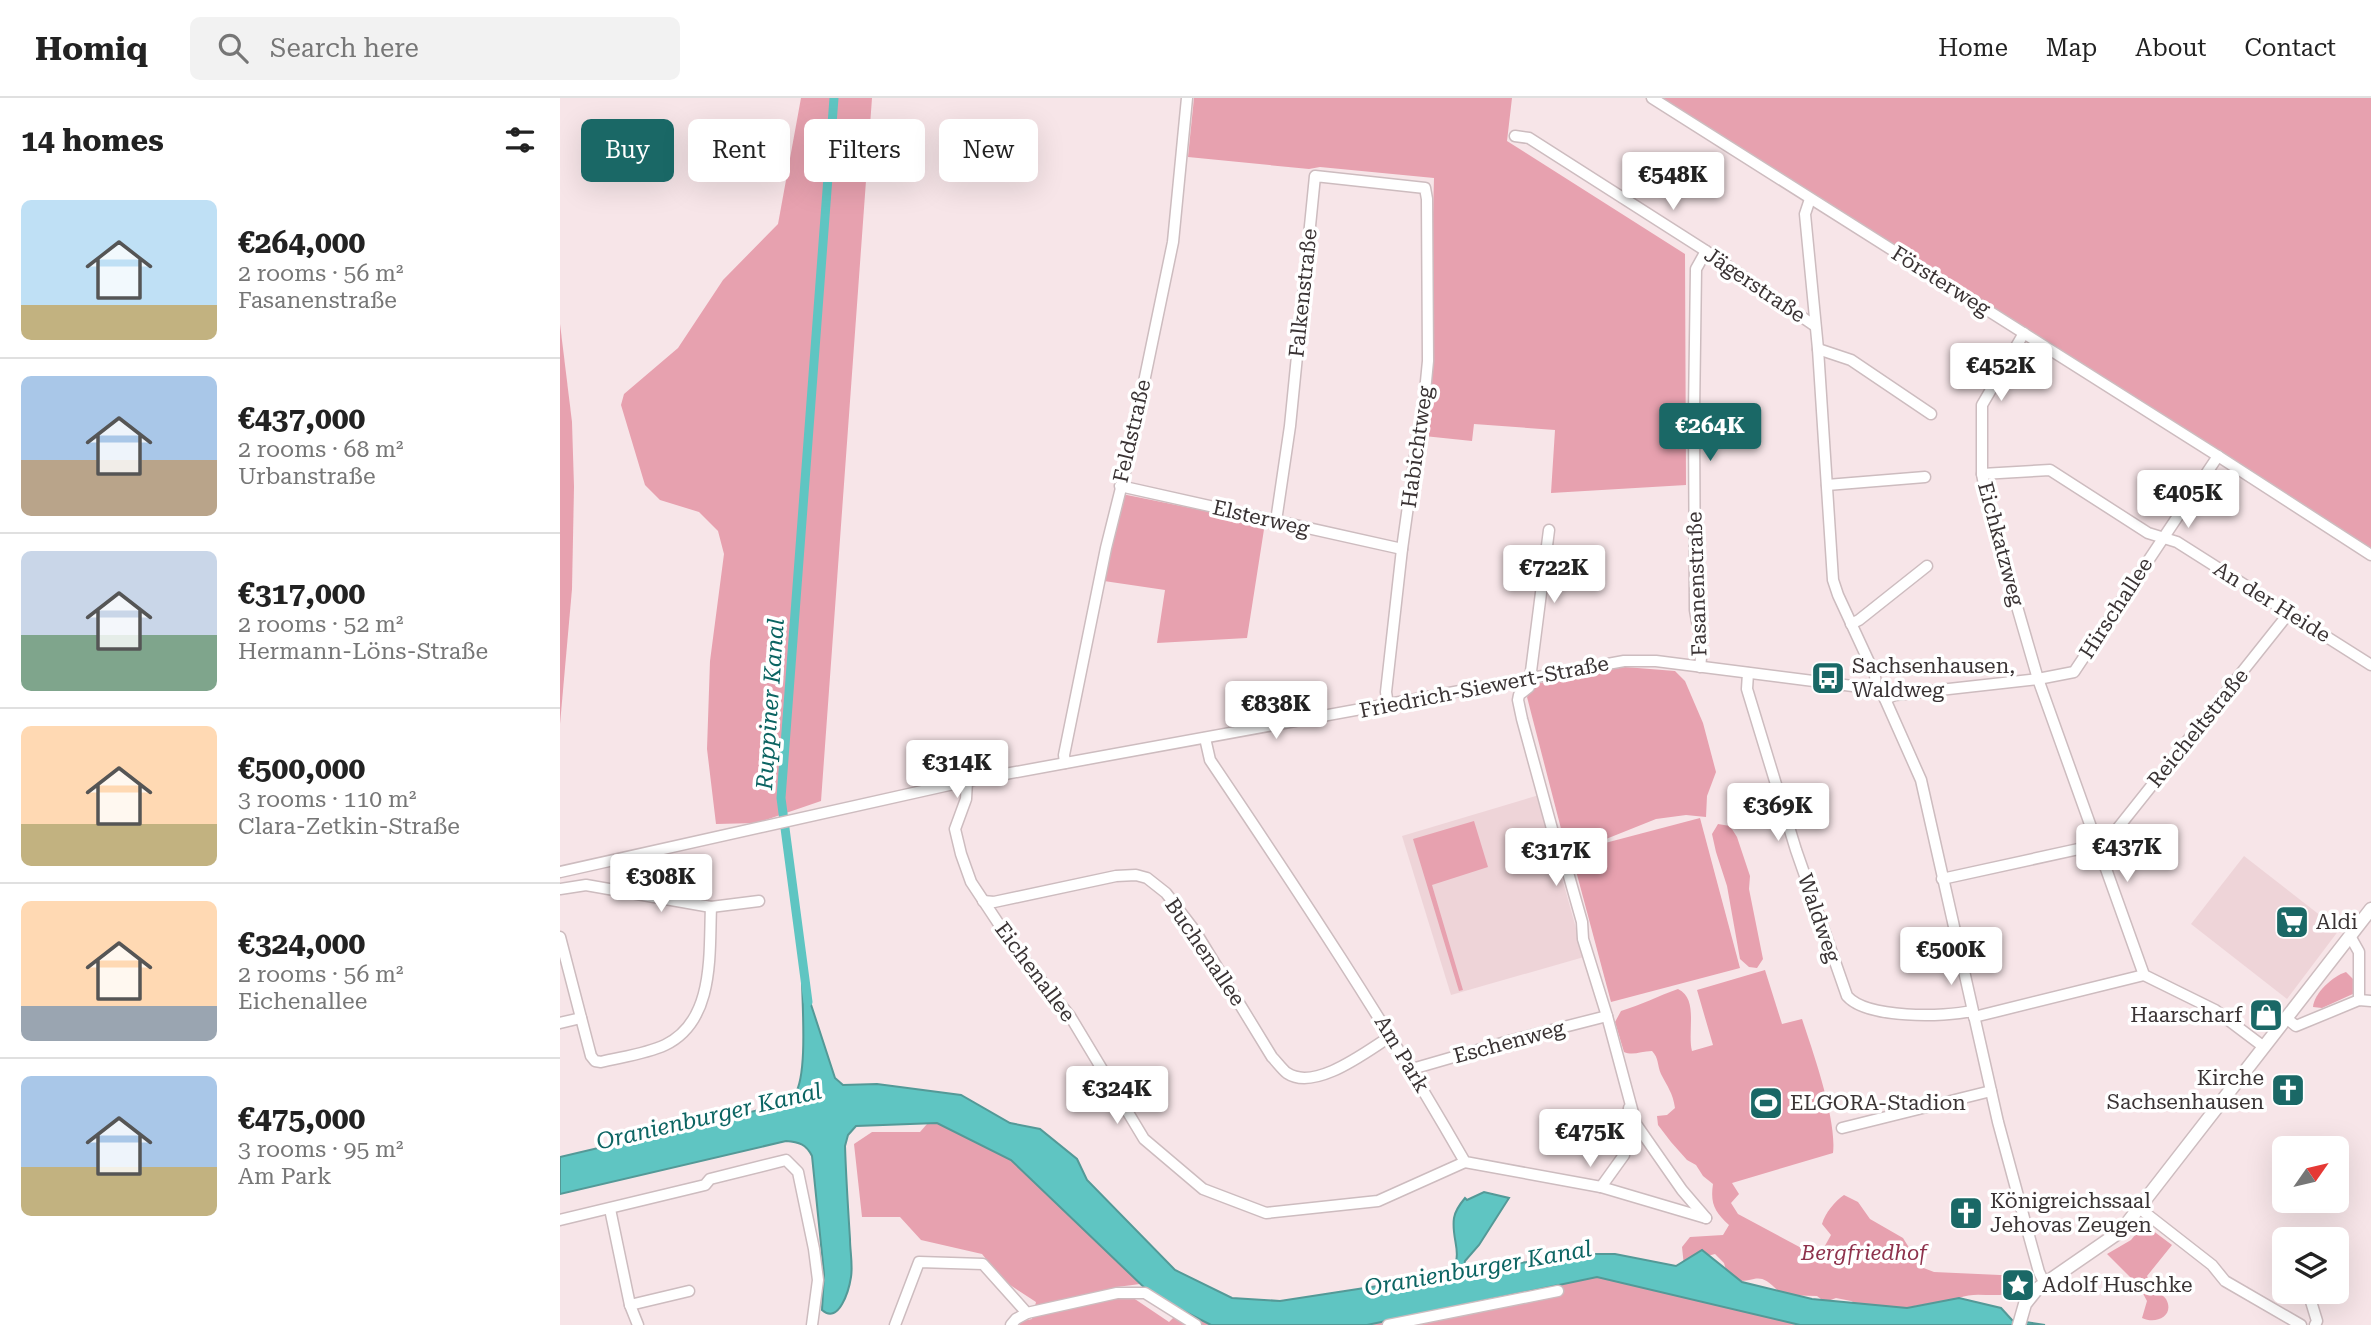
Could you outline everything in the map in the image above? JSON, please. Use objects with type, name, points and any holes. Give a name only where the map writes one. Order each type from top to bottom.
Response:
[{"type":"main road","points":[[2020,1322],[2025,1304],[2045,1282],[2121,1231],[2371,909]]},
{"type":"street","name":"Feldstraße","points":[[1065,763],[1064,755],[1173,243],[1187,98]]},
{"type":"street","name":"Försterweg","points":[[1652,98],[2371,555]]},
{"type":"street","name":"Jägerstraße","points":[[1516,136],[1530,138],[1706,251],[1815,326]]},
{"type":"street","name":"Falkenstraße","points":[[1276,521],[1290,426],[1315,176],[1425,188]]},
{"type":"street","name":"Habichtweg","points":[[1388,705],[1387,692],[1402,549],[1415,456],[1419,453],[1428,361],[1425,188]]},
{"type":"street","points":[[1810,199],[1805,214],[1818,349],[1833,580],[1875,675],[1876,689],[1885,699],[1921,780],[1992,1091],[2039,1272],[2045,1282]]},
{"type":"street","name":"Fasanenstraße","points":[[1700,667],[1702,649],[1695,598],[1696,269],[1706,251]]},
{"type":"street","name":"Eichkatzweg","points":[[2024,333],[1982,405],[1982,474],[1989,510],[2038,679],[2144,975]]},
{"type":"street","name":"Jägerstraße","points":[[1818,349],[1851,360],[1931,414]]},
{"type":"street","name":"Hirschallee","points":[[1885,699],[1895,695],[2038,679],[2074,672],[2218,456]]},
{"type":"street","name":"An der Heide","points":[[1982,474],[2050,470],[2148,533],[2177,542],[2371,665]]},
{"type":"street","points":[[1827,485],[1925,477]]},
{"type":"street","name":"Elsterweg","points":[[1120,486],[1402,549]]},
{"type":"street","points":[[1465,1163],[1601,1187],[1706,1218],[1641,1133],[1585,947],[1582,922],[1563,855],[1554,836],[1522,719],[1518,700],[1519,695],[1529,687],[1549,530]]},
{"type":"street","points":[[1851,624],[1927,566]]},
{"type":"street","name":"Reicheltstraße","points":[[1942,879],[2106,843],[2289,613]]},
{"type":"street","name":"Friedrich-Siewert-Straße","points":[[560,872],[967,781],[1624,661],[1656,661],[1876,689]]},
{"type":"street","name":"Waldweg","points":[[1748,673],[1747,689],[1796,850],[1844,991],[1850,1000],[1869,1010],[1973,1014]]},
{"type":"street","name":"Am Park","points":[[1205,738],[1210,760],[1352,972],[1412,1069],[1465,1163]]},
{"type":"street","name":"Eichenallee","points":[[967,781],[966,799],[955,829],[971,882],[1014,947],[1070,1016],[1144,1139],[1203,1189],[1266,1213],[1378,1200],[1465,1163]]},
{"type":"street","name":"Buchenallee","points":[[983,901],[994,902],[1116,876],[1136,875],[1147,878],[1166,893],[1195,931],[1272,1057],[1287,1073],[1303,1079],[1320,1076],[1339,1068],[1391,1036]]},
{"type":"street","points":[[560,888],[586,885],[711,907],[759,901]]},
{"type":"street","points":[[560,937],[591,1056],[595,1061],[662,1046],[679,1037],[693,1023],[704,996],[711,907]]},
{"type":"street","points":[[2350,936],[2359,952],[2358,1000]]},
{"type":"street","points":[[1973,1014],[2144,975],[2215,1010],[2264,1047]]},
{"type":"street","points":[[2286,1018],[2295,1026],[2358,1000],[2371,1001]]},
{"type":"street","name":"Eschenweg","points":[[1412,1069],[1607,1016]]},
{"type":"street","points":[[560,1023],[581,1018]]},
{"type":"street","points":[[1842,1128],[1992,1091]]},
{"type":"street","points":[[1601,1187],[1624,1155],[1630,1102]]},
{"type":"street","points":[[560,1220],[705,1185],[710,1179],[786,1160],[798,1172],[814,1249],[818,1280],[812,1325]]},
{"type":"street","points":[[2139,1208],[2212,1265],[2225,1280],[2301,1325]]},
{"type":"street","points":[[610,1209],[630,1305],[638,1325]]},
{"type":"street","points":[[895,1325],[919,1262],[983,1264],[1027,1313]]},
{"type":"street","points":[[630,1305],[689,1291]]},
{"type":"street","points":[[1388,1325],[1558,1291]]},
{"type":"street","points":[[1011,1325],[1027,1313],[1117,1293],[1145,1293],[1196,1325]]},
{"type":"street","points":[[2312,1304],[2317,1321],[2315,1325]]},
{"type":"shaded area","points":[[1539,795],[1584,957],[1451,995],[1402,836]]},
{"type":"shaded area","points":[[2244,856],[2339,930],[2287,999],[2191,924]]},
{"type":"green space","points":[[801,98],[872,98],[870,119],[804,119],[804,182],[866,182],[821,801],[757,823],[716,824],[707,749],[710,661],[724,554],[718,531],[699,512],[660,500],[645,485],[621,405],[624,394],[678,348],[723,280],[778,224],[786,182],[790,182],[790,158]]},
{"type":"green space","points":[[1194,98],[1512,98],[1507,141],[1685,254],[1686,485],[1551,493],[1555,430],[1474,424],[1472,441],[1424,436],[1434,178],[1188,157]]},
{"type":"green space","points":[[1662,98],[2371,98],[2371,549]]},
{"type":"green space","points":[[560,324],[572,422],[574,487],[572,589],[560,724]]},
{"type":"green space","points":[[1122,494],[1265,523],[1247,638],[1157,643],[1165,590],[1104,581]]},
{"type":"green space","points":[[1625,667],[1675,671],[1685,681],[1703,723],[1716,772],[1707,796],[1706,817],[1686,815],[1656,819],[1606,839],[1596,839],[1566,848],[1527,697],[1535,684]]},
{"type":"green space","points":[[1700,818],[1740,968],[1611,1002],[1571,852]]},
{"type":"green space","points":[[1474,821],[1488,867],[1432,885],[1463,990],[1459,991],[1413,839]]},
{"type":"green space","points":[[1718,824],[1730,826],[1737,837],[1750,876],[1749,889],[1763,959],[1757,968],[1749,967],[1740,959],[1727,886],[1712,834]]},
{"type":"green space","name":"Bergfriedhof","points":[[1765,970],[1782,1024],[1802,1019],[1828,1105],[1833,1153],[1732,1183],[1739,1194],[1731,1203],[1738,1214],[1807,1251],[1814,1252],[1815,1257],[1822,1251],[1831,1235],[1822,1224],[1823,1220],[1844,1195],[1858,1202],[1870,1219],[1903,1238],[1921,1267],[1934,1272],[2022,1276],[2015,1291],[2001,1295],[1966,1296],[1876,1313],[1851,1301],[1836,1298],[1825,1302],[1817,1296],[1782,1295],[1762,1279],[1729,1281],[1724,1263],[1715,1254],[1684,1266],[1682,1247],[1690,1237],[1723,1235],[1729,1225],[1715,1207],[1712,1197],[1713,1184],[1703,1176],[1696,1165],[1687,1160],[1658,1125],[1657,1116],[1667,1115],[1675,1108],[1656,1056],[1652,1051],[1624,1052],[1615,1022],[1621,1011],[1678,989],[1688,1000],[1690,1008],[1692,1051],[1713,1045],[1697,990]]},
{"type":"green space","points":[[2346,972],[2355,981],[2355,993],[2322,1008],[2313,1007],[2325,986]]},
{"type":"green space","points":[[937,1123],[1011,1160],[1140,1284],[1117,1287],[1169,1322],[1181,1310],[1211,1325],[1019,1325],[1032,1319],[1036,1302],[1004,1281],[982,1254],[921,1240],[900,1217],[862,1217],[854,1144],[872,1132],[920,1132],[927,1124]]},
{"type":"green space","points":[[2144,1224],[2172,1245],[2147,1276],[2168,1305],[2163,1317],[2153,1320],[2142,1318],[2147,1301],[2139,1286],[2107,1254],[2131,1240]]},
{"type":"green space","points":[[1597,1277],[1800,1325],[1367,1325]]},
{"type":"water","points":[[802,977],[835,1078],[843,1085],[877,1084],[961,1095],[1010,1123],[1040,1129],[1077,1159],[1087,1180],[1175,1270],[1232,1298],[1280,1301],[1436,1277],[1447,1272],[1456,1259],[1454,1228],[1458,1208],[1465,1198],[1467,1200],[1484,1192],[1509,1198],[1479,1245],[1465,1261],[1464,1268],[1468,1272],[1573,1254],[1615,1254],[1676,1266],[1702,1250],[1742,1282],[1812,1299],[1907,1308],[1959,1298],[2001,1308],[2012,1320],[2045,1325],[1800,1325],[1597,1277],[1367,1325],[1211,1325],[1152,1295],[1011,1160],[937,1123],[856,1126],[848,1135],[845,1146],[852,1272],[842,1304],[833,1313],[822,1310],[824,1274],[812,1156],[802,1144],[786,1141],[560,1194],[560,1157],[776,1106],[791,1098],[795,1094],[802,1071]]},
{"type":"waterway","name":"Ruppiner Kanal","points":[[808,1002],[781,798],[834,98]]},
{"type":"place","name":"Sachsenhausen, Waldweg","points":[[1828,678]]},
{"type":"place","name":"Aldi","points":[[2292,922]]},
{"type":"place","name":"Haarscharf","points":[[2266,1015]]},
{"type":"place","name":"Kirche Sachsenhausen","points":[[2288,1090]]},
{"type":"place","name":"ELGORA-Stadion","points":[[1766,1103]]},
{"type":"place","name":"Königreichssaal Jehovas Zeugen","points":[[1966,1213]]},
{"type":"place","name":"Adolf Huschke","points":[[2018,1285]]},
{"type":"water label","name":"Oranienburger Kanal","points":[[709,1116]]},
{"type":"water label","name":"Oranienburger Kanal","points":[[1478,1268]]}]
